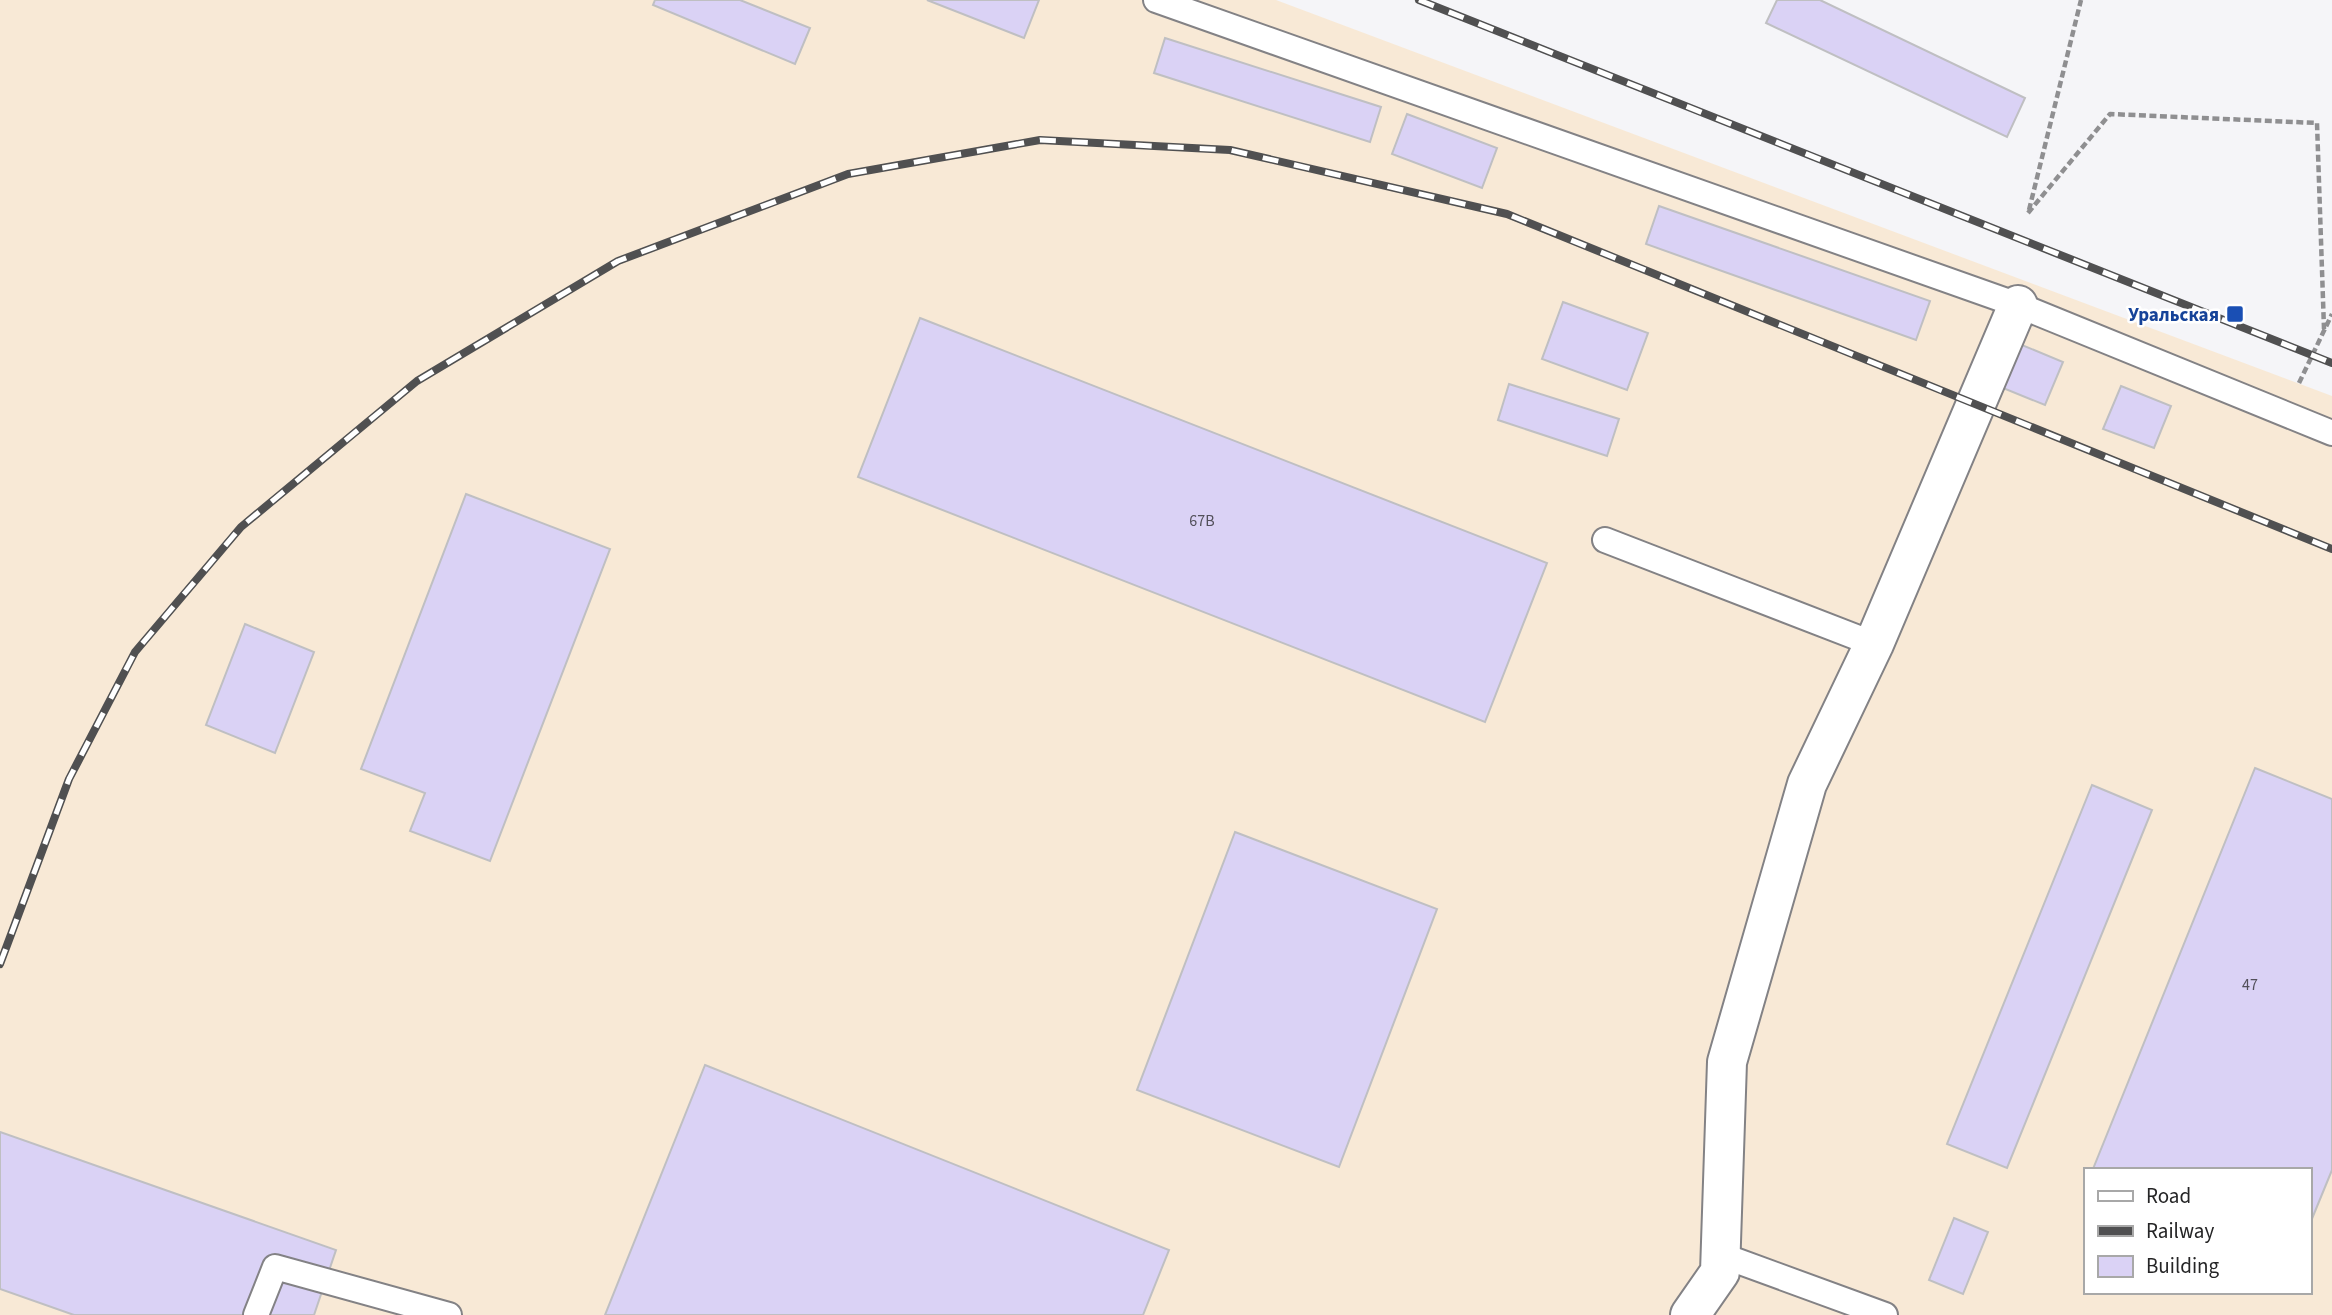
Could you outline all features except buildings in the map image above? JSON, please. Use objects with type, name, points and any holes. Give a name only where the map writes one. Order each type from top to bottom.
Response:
[{"type":"street","points":[[1690,1315],[1720,1272],[1727,1062],[1807,783],[1874,644],[2018,305]]},
{"type":"lane","points":[[1156,0],[2018,305],[2332,433]]},
{"type":"lane","points":[[1605,540],[1874,644]]},
{"type":"lane","points":[[1721,1255],[1885,1315]]},
{"type":"lane","points":[[256,1315],[275,1267],[449,1315]]},
{"type":"path","points":[[2081,0],[2028,213],[2110,114],[2316,123],[2324,329]]},
{"type":"path","points":[[2263,405],[2296,388],[2332,314]]},
{"type":"shaded area","points":[[0,0],[1276,0],[2332,396],[2332,1315],[0,1315]]},
{"type":"railway","points":[[1419,0],[2332,363]]},
{"type":"railway","points":[[0,964],[69,779],[135,652],[241,527],[417,381],[618,261],[848,174],[1040,140],[1230,150],[1507,214],[2332,549]]},
{"type":"place","name":"Уральская","points":[[2235,314]]}]
